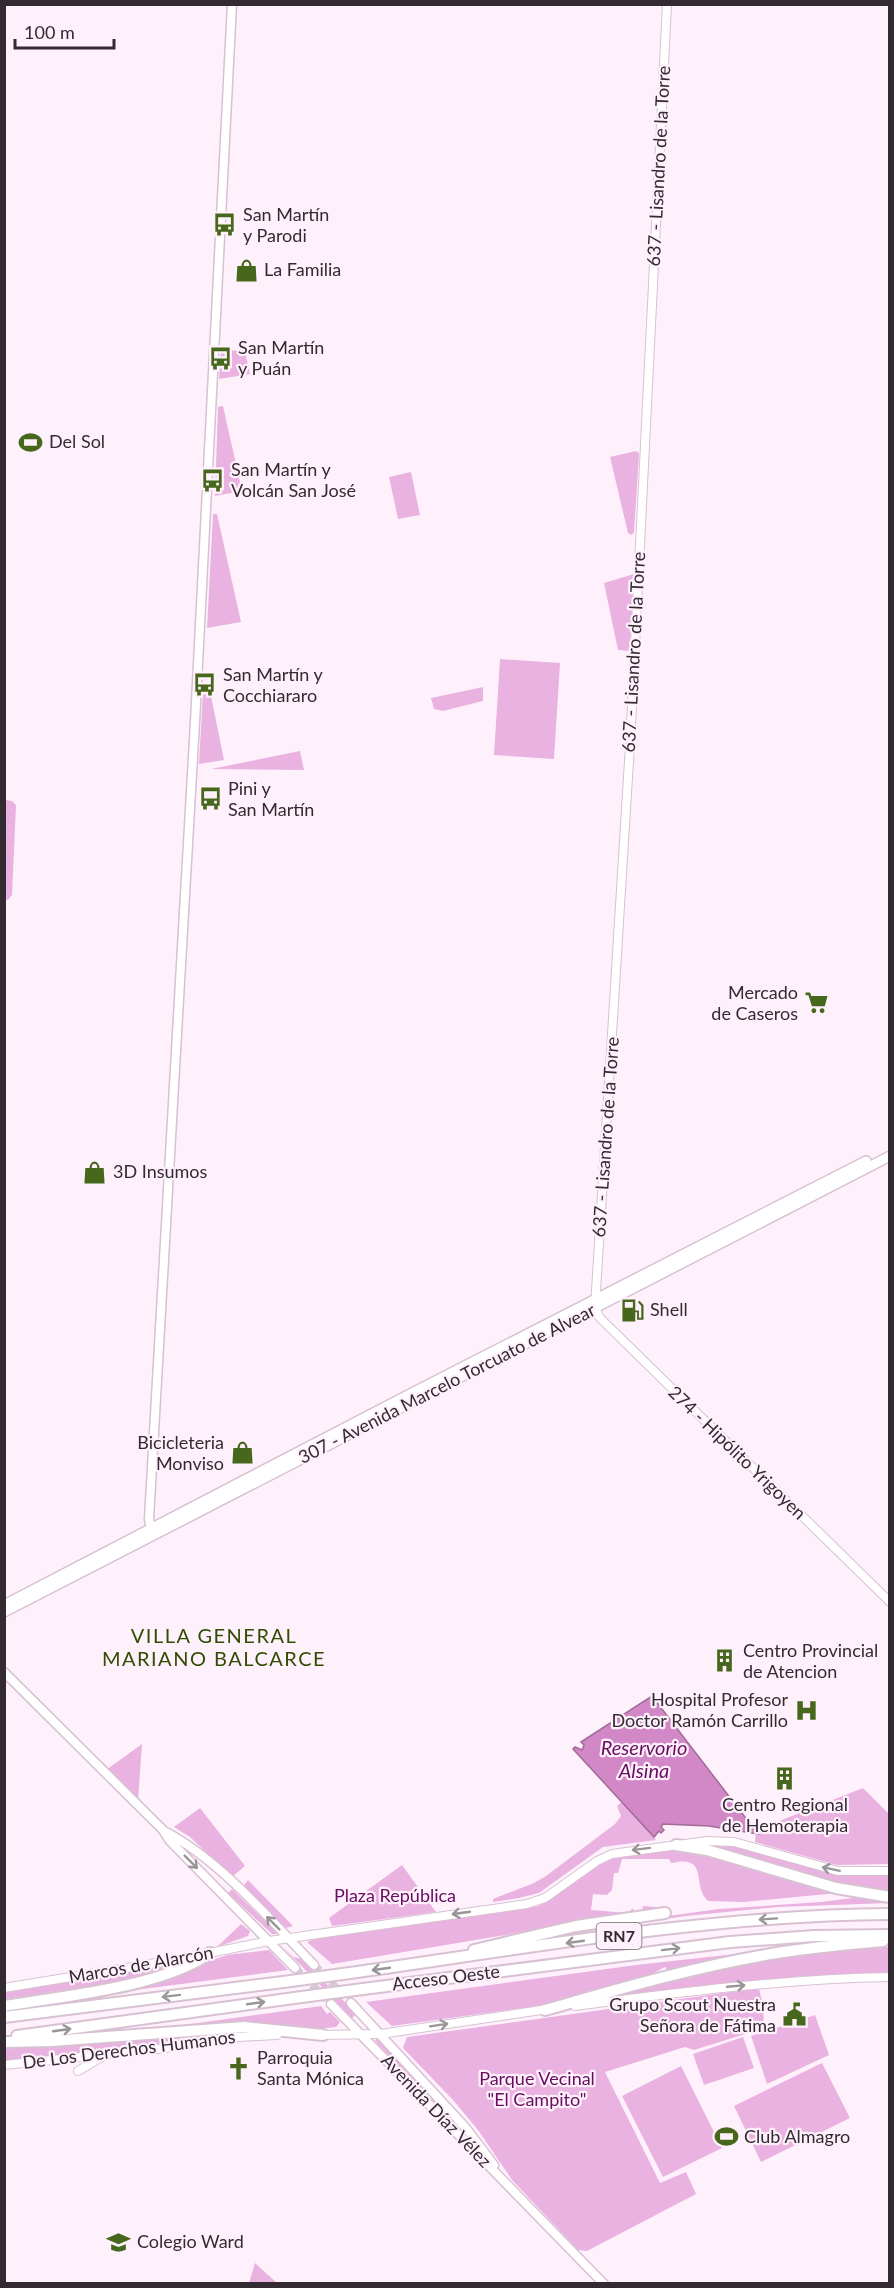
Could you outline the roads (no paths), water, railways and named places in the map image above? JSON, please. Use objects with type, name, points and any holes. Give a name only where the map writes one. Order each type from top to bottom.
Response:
[{"type":"highway","points":[[676,1845],[707,1850],[836,1888],[890,1897]]},
{"type":"highway","points":[[412,1964],[576,1926],[665,1913]]},
{"type":"highway","name":"Acceso Oeste","points":[[4,2017],[712,1924],[793,1917],[890,1914]]},
{"type":"highway","name":"Acceso Oeste","points":[[4,2040],[309,1996],[730,1942],[814,1936],[890,1935]]},
{"type":"highway","points":[[545,2010],[660,1978],[759,1956],[805,1948],[890,1940]]},
{"type":"highway","points":[[4,2006],[134,1983],[194,1964],[210,1953]]},
{"type":"highway","points":[[4,2040],[51,2041],[244,2028],[323,2035]]},
{"type":"main road","points":[[151,1533],[156,1386],[195,722],[232,4]]},
{"type":"main road","name":"307 - Avenida Marcelo Torcuato de Alvear","points":[[4,1612],[151,1533],[890,1149]]},
{"type":"main road","name":"307 - Avenida Marcelo Torcuato de Alvear","points":[[595,1303],[890,1156]]},
{"type":"main road","name":"307 - Avenida Marcelo Torcuato de Alvear","points":[[4,1605],[151,1533]]},
{"type":"main road","points":[[4,1672],[163,1830],[170,1841],[274,1941],[295,1968]]},
{"type":"main road","points":[[163,1830],[183,1841],[215,1867],[314,1965]]},
{"type":"main road","points":[[351,2003],[465,2127],[514,2192],[604,2283]]},
{"type":"main road","name":"Avenida Díaz Vélez","points":[[331,2004],[514,2192]]},
{"type":"street","name":"637 - Lisandro de la Torre","points":[[595,1303],[630,745],[667,4]]},
{"type":"street","name":"274 - Hipólito Yrigoyen","points":[[595,1303],[599,1317],[655,1375],[890,1602]]},
{"type":"street","name":"Marcos de Alarcón","points":[[4,1988],[274,1941],[535,1903],[604,1857],[620,1852],[722,1840],[838,1871],[890,1871]]},
{"type":"street","name":"De Los Derechos Humanos","points":[[4,2065],[246,2036],[381,2034],[729,1986],[814,1979],[890,1977]]},
{"type":"street","points":[[78,2071],[107,2054]]},
{"type":"water","name":"Reservorio Alsina","points":[[652,1696],[758,1834],[709,1826],[663,1824],[661,1827],[664,1830],[661,1833],[659,1831],[654,1837],[573,1749],[575,1747],[582,1750],[584,1745],[581,1742]]},
{"type":"tunnel","points":[[314,1965],[351,2003]]},
{"type":"tunnel","points":[[295,1968],[331,2004]]},
{"type":"place","name":"San Martín y Parodi","points":[[225,225]]},
{"type":"place","name":"La Familia","points":[[246,270]]},
{"type":"place","name":"San Martín y Puán","points":[[220,358]]},
{"type":"place","name":"Del Sol","points":[[31,442]]},
{"type":"place","name":"San Martín y Volcán San José","points":[[213,480]]},
{"type":"place","name":"San Martín y Cocchiararo","points":[[205,685]]},
{"type":"place","name":"Pini y San Martín","points":[[210,799]]},
{"type":"place","name":"Mercado de Caseros","points":[[816,1003]]},
{"type":"place","name":"3D Insumos","points":[[95,1172]]},
{"type":"place","name":"Shell","points":[[632,1310]]},
{"type":"place","name":"Bicicleteria Monviso","points":[[242,1453]]},
{"type":"place","name":"Centro Provincial de Atencion","points":[[725,1661]]},
{"type":"place","name":"Hospital Profesor Doctor Ramón Carrillo","points":[[806,1710]]},
{"type":"place","name":"Centro Regional de Hemoterapia","points":[[785,1779]]},
{"type":"place","name":"Grupo Scout Nuestra Señora de Fátima","points":[[794,2015]]},
{"type":"place","name":"Parroquia Santa Mónica","points":[[239,2068]]},
{"type":"place","name":"Club Almagro","points":[[726,2137]]},
{"type":"place","name":"Colegio Ward","points":[[119,2242]]},
{"type":"district","name":"VILLA GENERAL MARIANO BALCARCE","points":[[214,1648]]},
{"type":"park label","name":"Plaza República","points":[[395,1896]]},
{"type":"park label","name":"Parque Vecinal \"El Campito\"","points":[[537,2089]]}]
